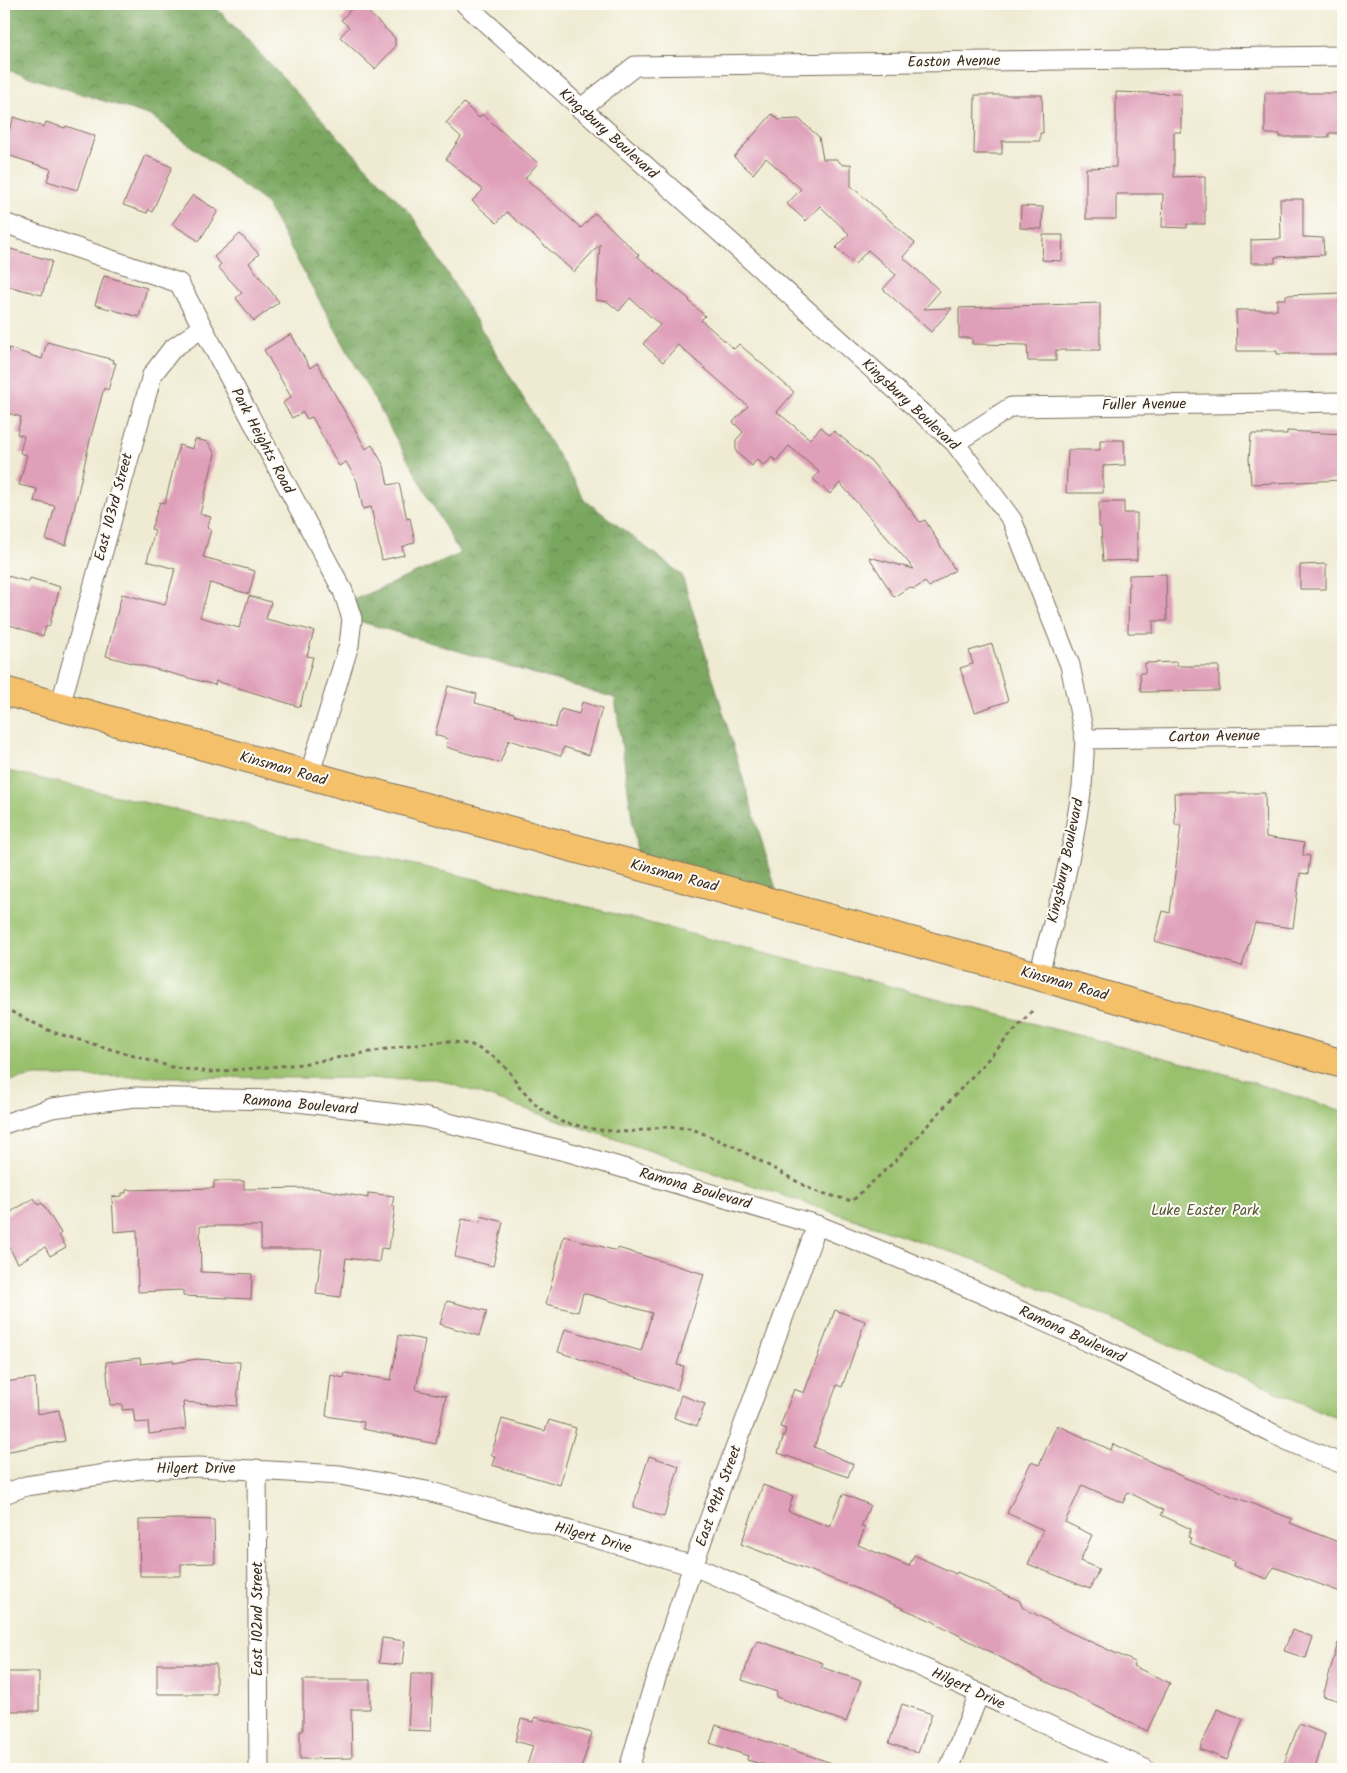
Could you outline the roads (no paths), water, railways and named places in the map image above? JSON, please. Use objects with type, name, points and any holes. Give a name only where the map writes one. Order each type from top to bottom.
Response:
[{"type":"main road","name":"Kinsman Road","points":[[4,690],[309,776],[1038,976],[1343,1064]]},
{"type":"street","name":"Kingsbury Boulevard","points":[[465,4],[955,443],[1012,520],[1070,665],[1085,739],[1082,787],[1073,841],[1062,892],[1038,976]]},
{"type":"street","name":"Easton Avenue","points":[[580,109],[635,66],[1343,56]]},
{"type":"street","name":"Park Heights Road","points":[[4,223],[179,283],[343,591],[352,619],[349,645],[309,776]]},
{"type":"street","name":"East 103rd Street","points":[[60,706],[152,375],[172,349],[202,328]]},
{"type":"street","name":"Fuller Avenue","points":[[955,443],[1012,407],[1343,402]]},
{"type":"street","name":"Carton Avenue","points":[[1085,739],[1343,736]]},
{"type":"street","name":"Ramona Boulevard","points":[[4,1124],[52,1108],[134,1097],[280,1100],[423,1117],[565,1151],[816,1225],[951,1279],[1148,1370],[1313,1452],[1343,1464]]},
{"type":"street","name":"East 99th Street","points":[[629,1769],[647,1704],[694,1566],[816,1225]]},
{"type":"street","name":"Hilgert Drive","points":[[4,1494],[26,1486],[140,1470],[198,1467],[340,1475],[432,1492],[694,1566],[1145,1769]]},
{"type":"street","name":"East 102nd Street","points":[[257,1470],[259,1769]]},
{"type":"street","points":[[949,1769],[979,1694]]},
{"type":"park label","name":"Luke Easter Park","points":[[1205,1211]]}]
